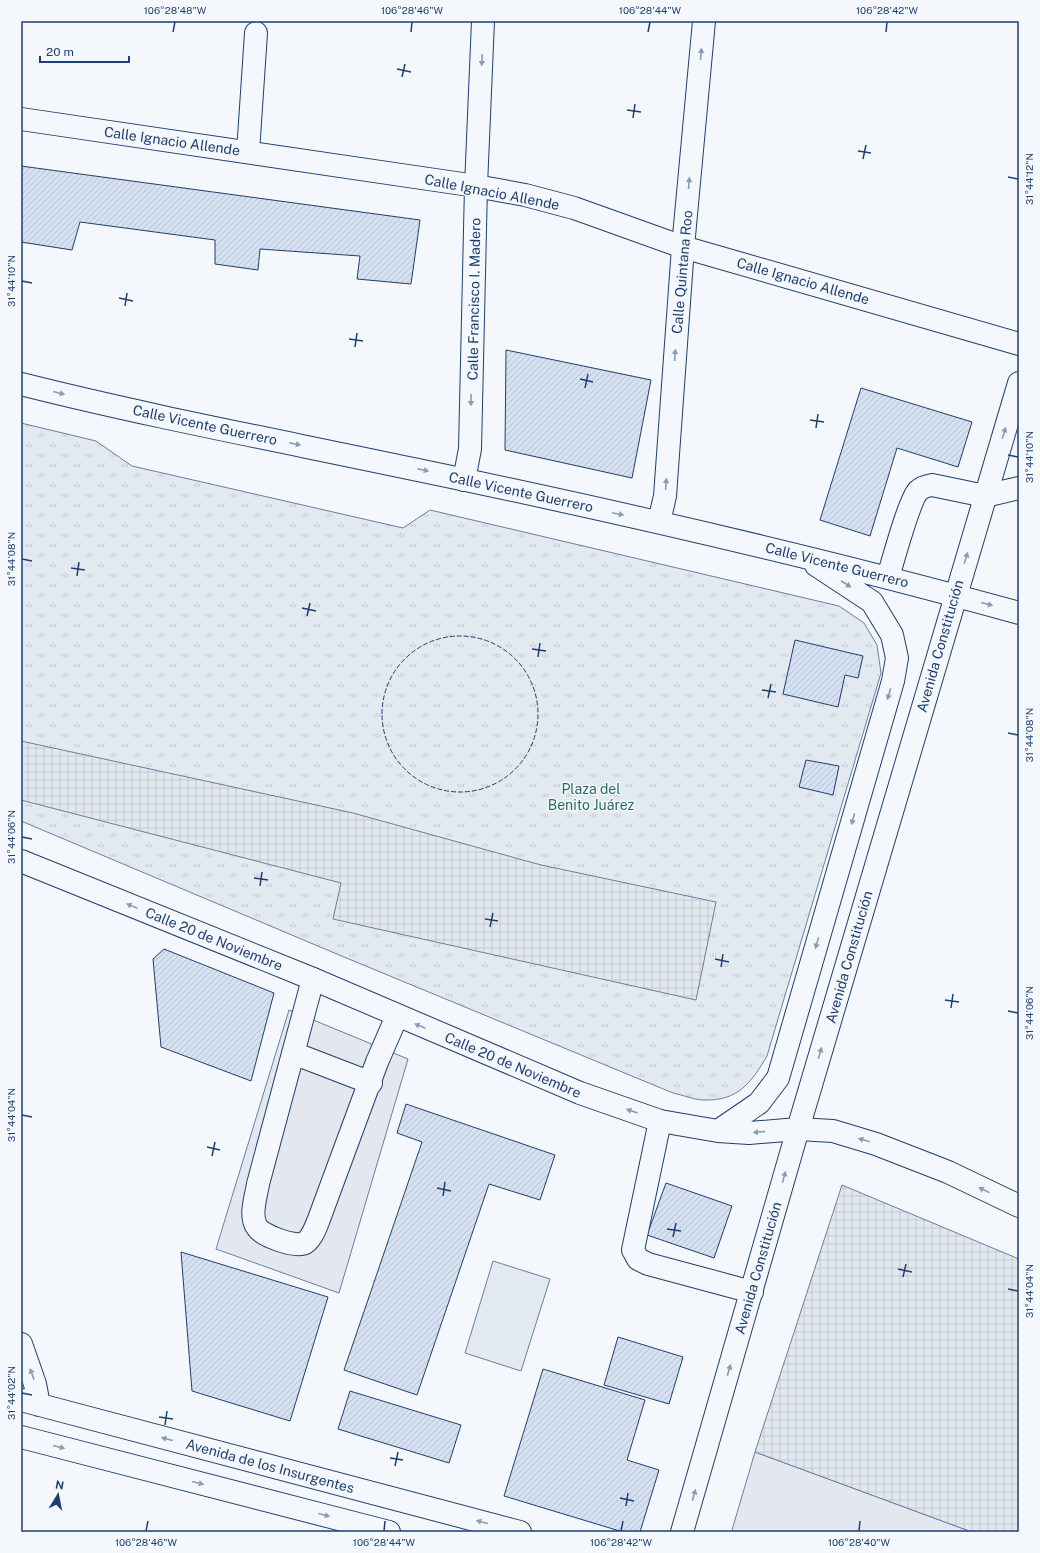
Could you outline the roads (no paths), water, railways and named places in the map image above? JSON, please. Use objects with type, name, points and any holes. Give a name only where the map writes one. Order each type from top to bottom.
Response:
[{"type":"main road","name":"Calle Francisco I. Madero","points":[[464,480],[470,449],[476,186],[483,21]]},
{"type":"main road","name":"Calle Quintana Roo","points":[[658,522],[665,496],[683,247],[704,21]]},
{"type":"main road","points":[[248,152],[256,33]]},
{"type":"main road","name":"Calle Ignacio Allende","points":[[21,119],[476,186],[525,195],[574,208],[683,247],[1019,344]]},
{"type":"main road","name":"Avenida Constitución","points":[[682,1532],[798,1129],[1019,383]]},
{"type":"main road","name":"Calle Vicente Guerrero","points":[[21,384],[82,399],[658,522],[802,555],[1019,613]]},
{"type":"main road","points":[[888,577],[916,492],[924,487],[932,485],[985,496],[1019,488]]},
{"type":"main road","points":[[718,1131],[759,1103],[778,1078],[893,681],[897,658],[892,635],[872,602],[802,555]]},
{"type":"main road","name":"Calle 20 de Noviembre","points":[[21,861],[313,979],[580,1094],[660,1121],[718,1131],[749,1133],[798,1129],[833,1131],[876,1144],[948,1172],[1019,1206]]},
{"type":"main road","points":[[313,979],[257,1191],[253,1216],[256,1227],[263,1234],[295,1245],[304,1243],[311,1236],[319,1219],[371,1083],[377,1062],[397,1016]]},
{"type":"main road","points":[[294,1053],[371,1083]]},
{"type":"main road","points":[[660,1121],[633,1250],[638,1259],[648,1264],[752,1292]]},
{"type":"main road","points":[[21,1344],[35,1384],[30,1403]]},
{"type":"main road","name":"Avenida de los Insurgentes","points":[[30,1403],[520,1532]]},
{"type":"main road","points":[[21,1437],[389,1532]]},
{"type":"park label","name":"Plaza del Benito Juárez","points":[[591,798]]}]
